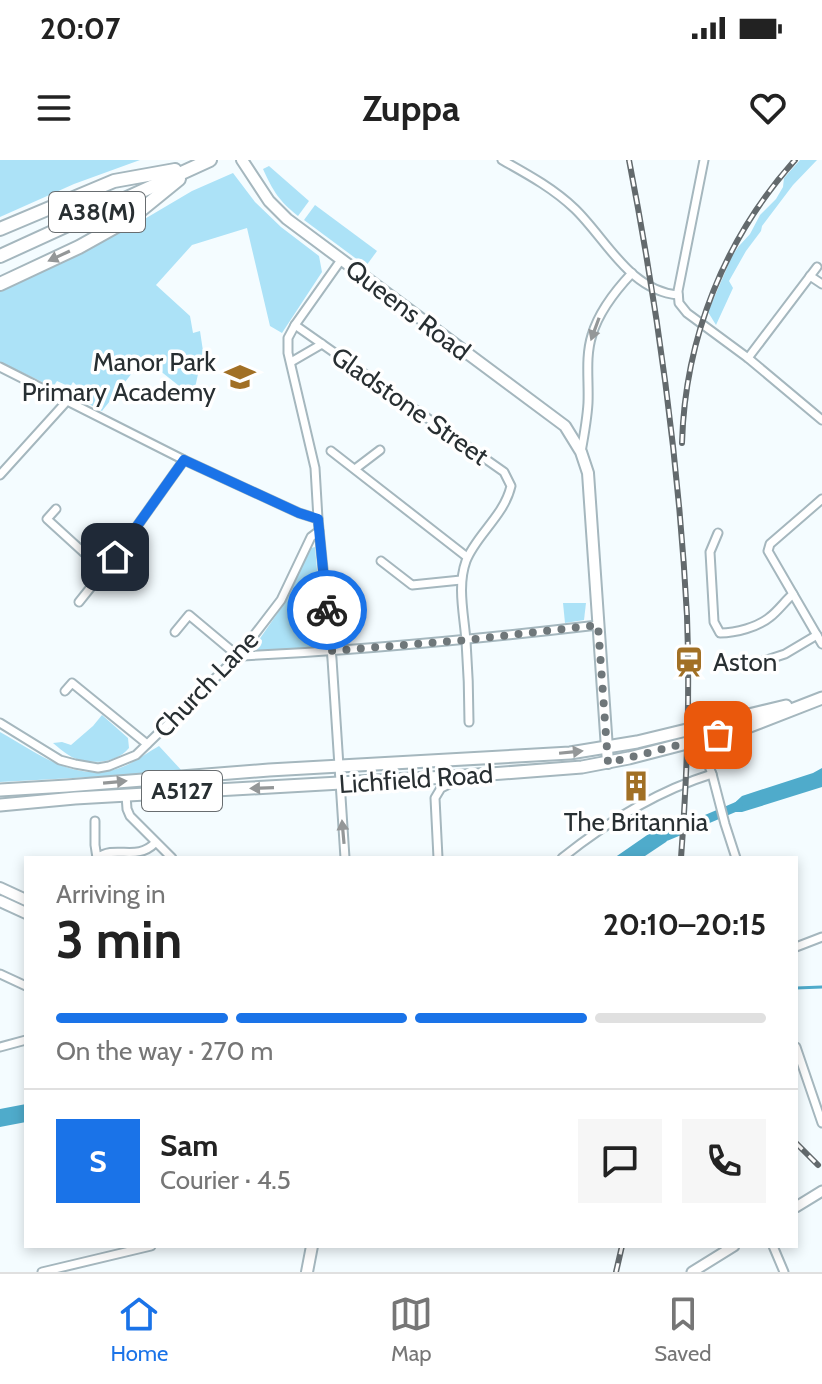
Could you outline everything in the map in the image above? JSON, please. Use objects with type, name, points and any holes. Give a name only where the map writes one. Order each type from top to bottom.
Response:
[{"type":"highway","name":"A38(M)","points":[[0,256],[210,160]]},
{"type":"highway","points":[[0,229],[114,181],[194,167]]},
{"type":"highway","points":[[0,284],[79,247],[131,218],[194,167]]},
{"type":"main road","name":"Queens Road","points":[[242,160],[278,211],[565,426],[574,437],[588,473],[608,763]]},
{"type":"main road","name":"Lichfield Road","points":[[0,790],[194,775],[535,756],[672,734],[822,698]]},
{"type":"main road","name":"Lichfield Road","points":[[0,805],[582,767],[745,728],[822,698]]},
{"type":"main road","points":[[0,888],[24,899]]},
{"type":"main road","points":[[0,901],[24,912]]},
{"type":"main road","points":[[307,1272],[312,1248]]},
{"type":"street","points":[[502,160],[541,182],[576,210],[632,273],[655,290],[678,295]]},
{"type":"street","points":[[704,160],[678,295],[681,307],[822,420]]},
{"type":"street","points":[[341,260],[295,325],[288,338],[288,353],[315,468],[345,856]]},
{"type":"street","points":[[748,358],[817,267]]},
{"type":"street","points":[[581,452],[589,401],[588,362],[592,335],[604,309],[632,273]]},
{"type":"street","points":[[810,276],[822,284]]},
{"type":"street","name":"Gladstone Street","points":[[295,325],[504,472],[511,486],[509,496],[467,557]]},
{"type":"street","points":[[291,362],[322,344]]},
{"type":"street","points":[[0,367],[184,460],[318,519]]},
{"type":"street","points":[[0,475],[67,401]]},
{"type":"street","points":[[565,426],[586,423]]},
{"type":"street","points":[[355,469],[380,450]]},
{"type":"street","points":[[331,451],[467,557],[461,580],[469,722]]},
{"type":"street","points":[[79,602],[184,460]]},
{"type":"street","points":[[822,499],[770,544],[768,551],[822,644]]},
{"type":"street","points":[[56,509],[47,519],[104,571]]},
{"type":"street","name":"Church Lane","points":[[65,691],[72,683],[147,744],[238,656],[281,600],[311,537],[319,531]]},
{"type":"street","points":[[718,533],[710,552],[714,622],[720,633],[768,620],[793,594]]},
{"type":"street","points":[[381,561],[412,585],[461,580]]},
{"type":"street","points":[[175,632],[189,615],[238,656],[466,640],[598,625]]},
{"type":"street","points":[[751,665],[785,654],[817,635]]},
{"type":"street","points":[[0,723],[60,760],[86,767],[120,763],[136,755],[147,744]]},
{"type":"street","points":[[699,740],[735,856]]},
{"type":"street","points":[[565,856],[622,815],[712,774]]},
{"type":"street","points":[[438,856],[435,798],[441,788],[464,776]]},
{"type":"street","points":[[126,795],[130,816],[170,856]]},
{"type":"street","points":[[95,821],[97,856]]},
{"type":"street","points":[[100,856],[105,852],[139,853],[155,843]]},
{"type":"street","points":[[798,946],[822,937]]},
{"type":"street","points":[[0,974],[24,985]]},
{"type":"street","points":[[0,1047],[24,1041]]},
{"type":"street","points":[[798,1053],[822,1123]]},
{"type":"street","points":[[798,1206],[822,1191]]},
{"type":"street","points":[[42,1272],[143,1248]]},
{"type":"street","points":[[692,1272],[731,1248]]},
{"type":"street","points":[[774,1248],[784,1272]]},
{"type":"shaded area","points":[[0,160],[140,160],[74,184],[0,217]]},
{"type":"shaded area","points":[[800,160],[817,160],[793,185],[746,251],[729,281],[733,288],[716,325],[708,312],[732,256],[750,234],[760,215],[776,199],[784,178]]},
{"type":"shaded area","points":[[269,166],[309,201],[298,216],[273,190],[263,169]]},
{"type":"shaded area","points":[[233,173],[255,202],[319,256],[322,272],[282,333],[270,326],[247,228],[192,245],[156,285],[190,316],[193,333],[200,331],[203,351],[193,397],[144,358],[102,411],[85,402],[82,397],[84,392],[73,382],[70,387],[57,381],[53,387],[0,362],[0,291],[131,227],[192,191]]},
{"type":"shaded area","points":[[315,205],[377,251],[366,266],[304,220]]},
{"type":"shaded area","points":[[315,547],[324,647],[255,653],[252,650],[286,601],[311,548]]},
{"type":"shaded area","points":[[563,603],[586,603],[584,620],[565,623]]},
{"type":"shaded area","points":[[102,715],[128,738],[129,748],[118,757],[96,762],[81,760],[53,743],[71,745]]},
{"type":"shaded area","points":[[0,732],[45,758],[76,770],[110,771],[131,763],[159,746],[183,772],[0,782]]},
{"type":"shaded area","points":[[822,768],[822,787],[742,812],[730,812],[729,808],[742,796]]},
{"type":"shaded area","points":[[673,823],[675,825],[666,831],[675,832],[666,842],[645,856],[617,856],[653,831],[660,831]]},
{"type":"shaded area","points":[[24,1104],[24,1122],[0,1127],[0,1109]]},
{"type":"waterway","points":[[667,836],[738,806]]},
{"type":"waterway","points":[[798,988],[822,987]]},
{"type":"railway","points":[[629,160],[666,387],[679,501],[687,616],[688,707],[681,856]]},
{"type":"railway","points":[[682,443],[691,365],[713,291],[748,222],[795,160]]},
{"type":"railway","points":[[798,1145],[818,1165]]},
{"type":"railway","points":[[616,1272],[622,1248]]},
{"type":"way so far","points":[[327,610],[330,651],[598,625],[608,763],[718,735]]},
{"type":"place","name":"Manor Park Primary Academy","points":[[240,377]]},
{"type":"place","name":"Aston","points":[[689,662]]},
{"type":"place","name":"The Britannia","points":[[636,786]]},
{"type":"route","points":[[115,557],[184,460],[318,519],[327,610]]}]
